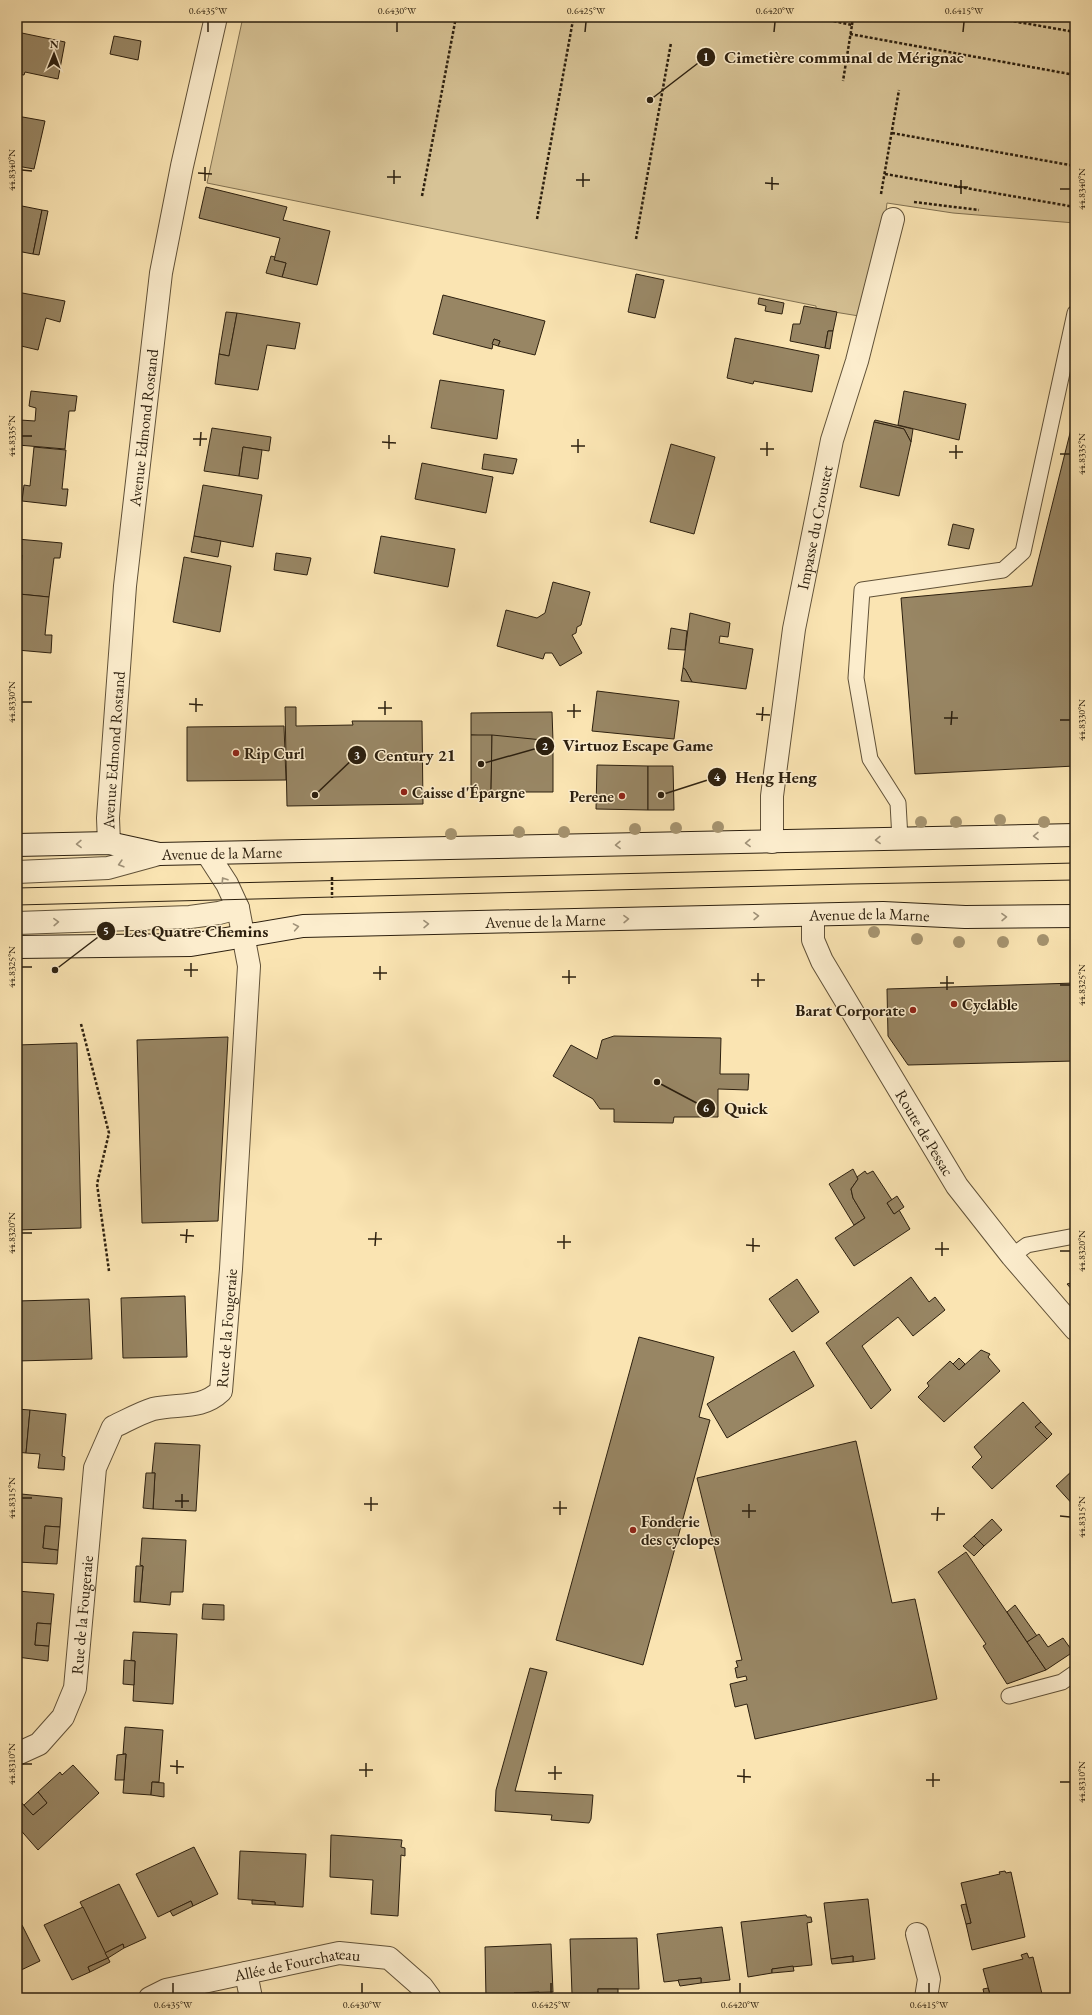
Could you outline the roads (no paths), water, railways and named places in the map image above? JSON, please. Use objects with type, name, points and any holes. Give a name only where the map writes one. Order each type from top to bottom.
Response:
[{"type":"street","name":"Avenue Edmond Rostand","points":[[109,843],[108,818],[125,586],[161,273],[184,158],[216,17]]},
{"type":"street","name":"Impasse du Croustet","points":[[772,842],[772,796],[794,629],[832,440],[857,361],[893,219]]},
{"type":"street","name":"Avenue de la Marne","points":[[17,845],[109,843],[159,854],[207,854],[1075,835]]},
{"type":"street","points":[[17,872],[108,868],[159,854]]},
{"type":"street","name":"Rue de la Fougeraie","points":[[17,1754],[39,1744],[63,1717],[76,1688],[95,1468],[113,1427],[153,1409],[193,1405],[212,1400],[221,1391],[248,1005],[249,966],[238,908],[227,884],[207,854]]},
{"type":"street","points":[[17,923],[190,917],[219,913],[238,908]]},
{"type":"street","name":"Avenue de la Marne","points":[[17,947],[191,945],[303,926],[332,925],[883,913],[965,917],[1075,916]]},
{"type":"street","name":"Route de Pessac","points":[[813,914],[815,945],[829,975],[957,1186],[1012,1256],[1075,1330]]},
{"type":"street","points":[[917,1934],[929,1979],[926,1998]]},
{"type":"street","name":"Allée de Fourchateau","points":[[150,1998],[166,1990],[339,1953],[389,1958],[422,1987],[430,1998]]},
{"type":"street","points":[[246,1973],[251,1998]]},
{"type":"lane","points":[[900,839],[898,803],[870,759],[856,678],[862,590],[1003,570],[1023,552],[1075,312]]},
{"type":"lane","points":[[1012,1256],[1027,1245],[1075,1236]]},
{"type":"lane","points":[[1009,1696],[1062,1682],[1075,1673]]},
{"type":"tram line","points":[[17,888],[1075,863]]},
{"type":"tram line","points":[[17,905],[850,884],[1075,880]]},
{"type":"place","name":"Cimetière communal de Mérignac","points":[[650,100]]},
{"type":"place","name":"Rip Curl","points":[[236,753]]},
{"type":"place","name":"Virtuoz Escape Game","points":[[481,764]]},
{"type":"place","name":"Caisse d'Épargne","points":[[404,792]]},
{"type":"place","name":"Century 21","points":[[315,795]]},
{"type":"place","name":"Heng Heng","points":[[661,795]]},
{"type":"place","name":"Perene","points":[[622,796]]},
{"type":"place","name":"Les Quatre Chemins","points":[[55,970]]},
{"type":"place","name":"Cyclable","points":[[954,1004]]},
{"type":"place","name":"Barat Corporate","points":[[913,1010]]},
{"type":"place","name":"Quick","points":[[657,1082]]},
{"type":"place","name":"Fonderie des cyclopes","points":[[633,1530]]}]
